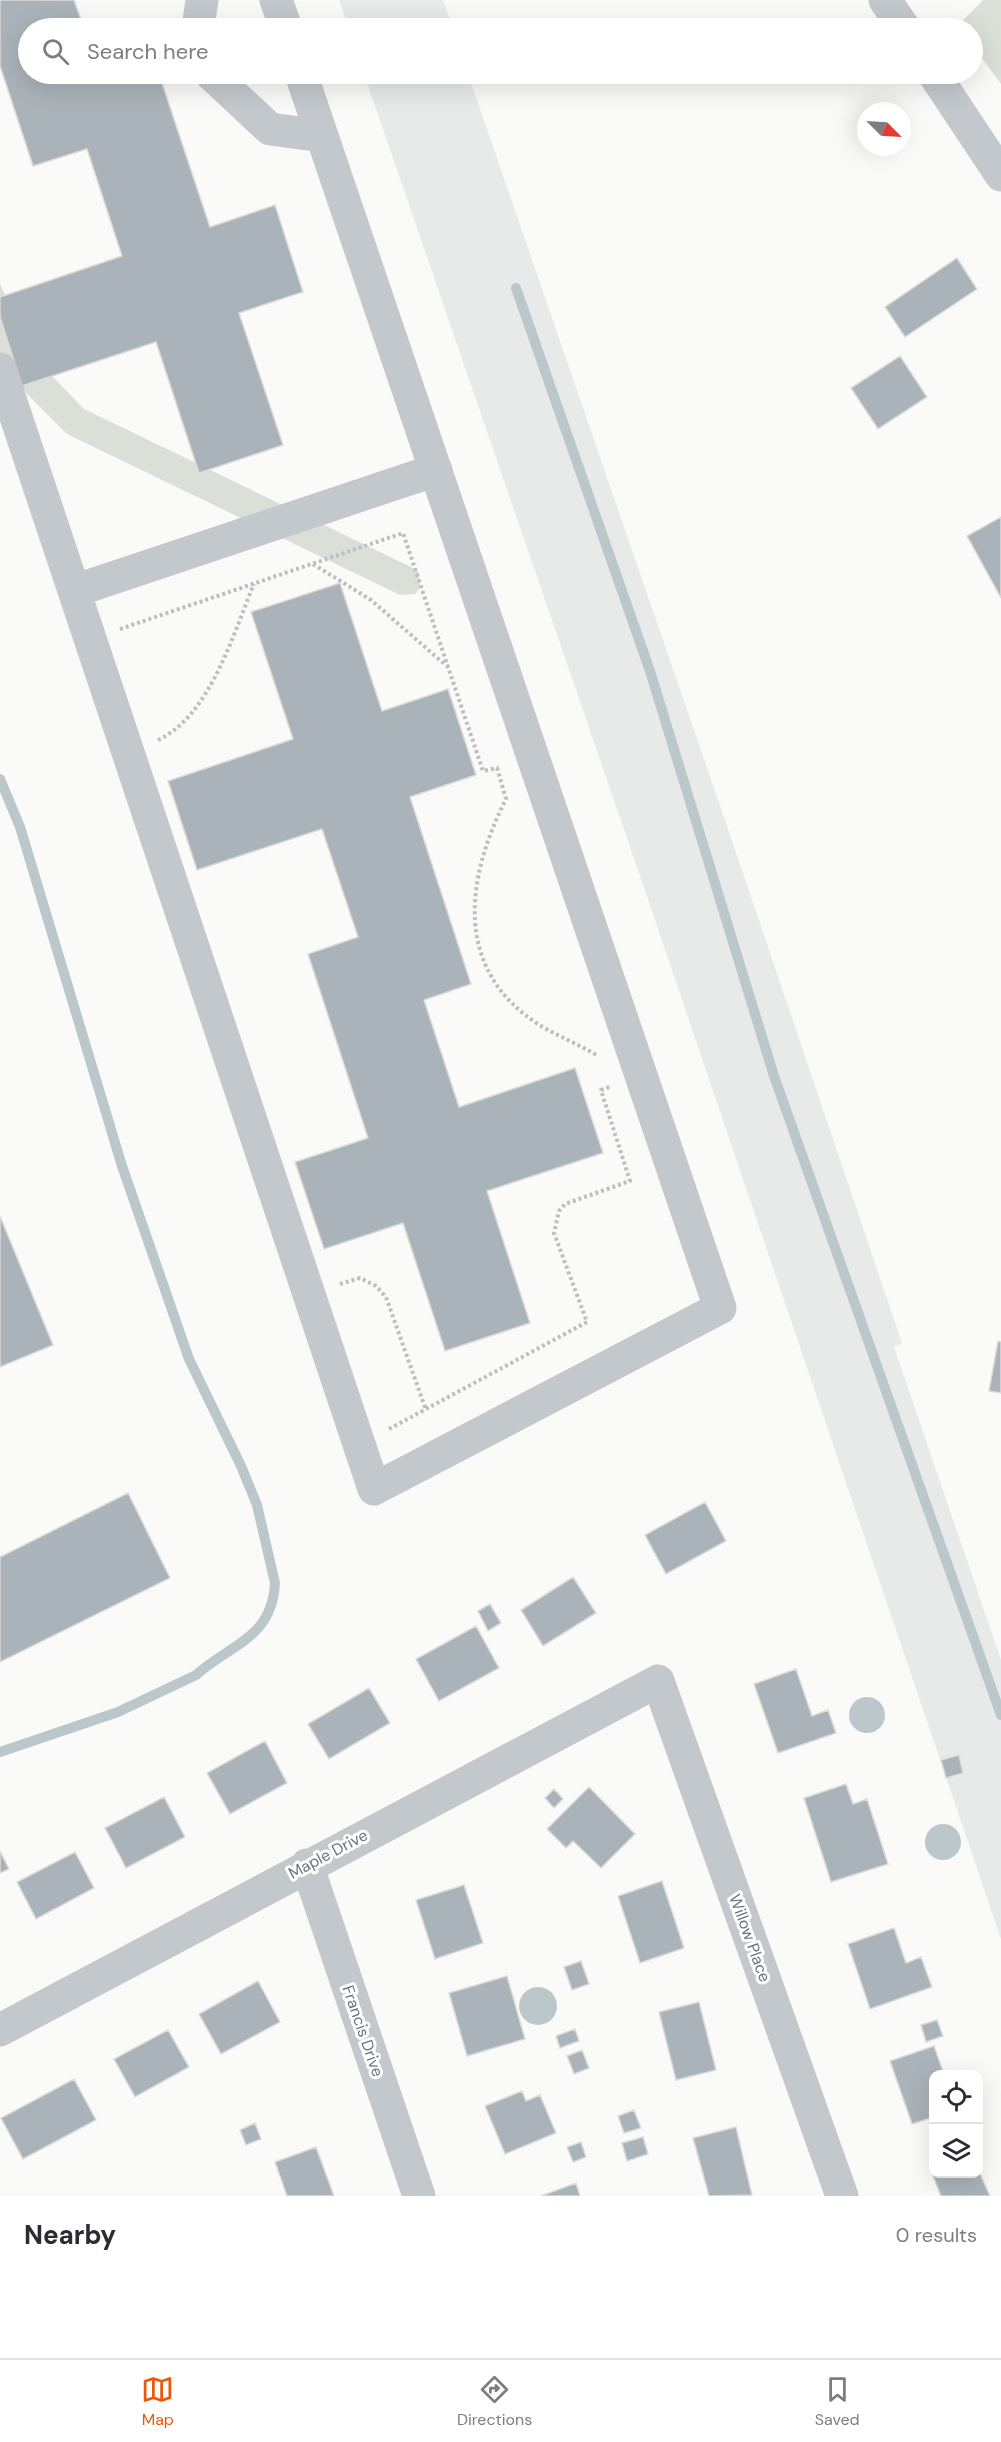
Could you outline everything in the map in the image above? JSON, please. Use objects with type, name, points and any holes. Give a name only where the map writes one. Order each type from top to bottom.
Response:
[{"type":"street","points":[[199,18],[202,0]]},
{"type":"street","points":[[276,0],[282,18]]},
{"type":"street","points":[[885,0],[897,18]]},
{"type":"street","points":[[222,84],[270,129],[322,136]]},
{"type":"street","points":[[0,369],[374,1489],[720,1308],[304,84]]},
{"type":"street","points":[[941,84],[1001,175]]},
{"type":"street","points":[[74,591],[436,470]]},
{"type":"street","name":"Maple Drive","points":[[0,2030],[658,1681]]},
{"type":"street","name":"Willow Place","points":[[658,1681],[842,2196]]},
{"type":"street","name":"Francis Drive","points":[[307,1866],[419,2196]]},
{"type":"path","points":[[112,631],[403,533],[483,771],[497,768],[507,799],[490,832],[478,871],[472,907],[476,944],[489,973],[512,1003],[541,1026],[576,1042],[603,1060]]},
{"type":"path","points":[[313,564],[371,600],[449,668]]},
{"type":"path","points":[[154,742],[168,735],[191,715],[209,689],[254,584]]},
{"type":"path","points":[[387,1431],[587,1322],[554,1233],[559,1211],[565,1204],[630,1181],[601,1090],[610,1086],[608,1077]]},
{"type":"path","points":[[330,1287],[360,1278],[376,1286],[386,1297],[426,1410]]},
{"type":"shaded area","points":[[339,0],[443,0],[449,18],[345,18]]},
{"type":"shaded area","points":[[983,0],[1001,0],[1001,84],[983,60],[983,18],[965,18]]},
{"type":"shaded area","points":[[367,84],[471,84],[726,823],[902,1343],[894,1347],[1001,1660],[1001,1939],[638,870]]},
{"type":"shaded area","points":[[0,284],[21,330],[50,374],[84,409],[413,568],[419,573],[420,588],[415,594],[400,595],[67,434],[26,393],[0,352]]},
{"type":"shaded area","points":[[867,1697],[880,1702],[885,1715],[880,1728],[867,1733],[854,1728],[849,1715],[854,1702]]},
{"type":"shaded area","points":[[943,1824],[956,1829],[961,1842],[956,1855],[943,1860],[930,1855],[925,1842],[930,1829]]},
{"type":"shaded area","points":[[538,1987],[545,1988],[551,1993],[556,1999],[556,2013],[551,2019],[545,2024],[538,2025],[531,2024],[525,2019],[520,2013],[519,2006],[520,1999],[525,1993],[531,1988]]},
{"type":"building","points":[[0,0],[74,0],[80,18],[18,18],[18,84],[162,84],[210,227],[275,205],[303,292],[239,313],[283,445],[199,473],[156,342],[22,386],[0,317],[0,297],[122,256],[87,149],[33,166],[0,66]]},
{"type":"building","points":[[957,258],[977,289],[905,337],[885,307]]},
{"type":"building","points":[[900,356],[927,397],[878,429],[851,388]]},
{"type":"building","points":[[1001,517],[1001,598],[967,536]]},
{"type":"building","points":[[340,583],[382,711],[448,689],[476,775],[410,797],[471,984],[424,1000],[459,1107],[575,1068],[603,1153],[487,1191],[530,1323],[445,1351],[403,1223],[324,1249],[295,1162],[368,1138],[308,954],[358,937],[322,829],[197,870],[168,781],[293,739],[251,612]]},
{"type":"building","points":[[0,1216],[53,1345],[0,1367]]},
{"type":"building","points":[[998,1341],[1001,1342],[1001,1393],[989,1391]]},
{"type":"building","points":[[128,1493],[170,1578],[0,1662],[0,1557]]},
{"type":"building","points":[[705,1502],[726,1541],[666,1574],[645,1535]]},
{"type":"building","points":[[573,1577],[596,1613],[543,1646],[521,1610]]},
{"type":"building","points":[[490,1604],[501,1623],[488,1631],[478,1611]]},
{"type":"building","points":[[476,1626],[499,1668],[439,1701],[416,1659]]},
{"type":"building","points":[[796,1669],[812,1716],[828,1710],[836,1733],[778,1753],[754,1684]]},
{"type":"building","points":[[369,1688],[390,1723],[329,1759],[308,1724]]},
{"type":"building","points":[[265,1741],[287,1783],[230,1814],[207,1773]]},
{"type":"building","points":[[959,1755],[963,1773],[946,1778],[941,1760]]},
{"type":"building","points":[[846,1784],[853,1804],[867,1799],[888,1864],[831,1882],[804,1798]]},
{"type":"building","points":[[589,1787],[635,1834],[601,1868],[573,1841],[566,1848],[547,1829]]},
{"type":"building","points":[[554,1789],[563,1799],[554,1808],[545,1798]]},
{"type":"building","points":[[164,1797],[185,1837],[126,1868],[105,1828]]},
{"type":"building","points":[[0,1851],[9,1869],[0,1873]]},
{"type":"building","points":[[75,1852],[94,1888],[36,1919],[17,1882]]},
{"type":"building","points":[[662,1881],[684,1948],[640,1963],[618,1896]]},
{"type":"building","points":[[464,1885],[483,1943],[435,1959],[416,1900]]},
{"type":"building","points":[[894,1928],[906,1963],[921,1957],[932,1987],[870,2009],[848,1944]]},
{"type":"building","points":[[581,1961],[589,1984],[572,1990],[564,1967]]},
{"type":"building","points":[[507,1976],[525,2039],[467,2056],[449,1993]]},
{"type":"building","points":[[258,1981],[280,2022],[221,2054],[199,2014]]},
{"type":"building","points":[[699,2002],[716,2070],[676,2080],[659,2012]]},
{"type":"building","points":[[937,2020],[943,2036],[926,2042],[921,2025]]},
{"type":"building","points":[[575,2029],[579,2041],[560,2048],[556,2036]]},
{"type":"building","points":[[168,2030],[189,2067],[135,2097],[114,2059]]},
{"type":"building","points":[[934,2046],[943,2070],[929,2070],[929,2119],[912,2124],[890,2061]]},
{"type":"building","points":[[582,2050],[589,2068],[574,2074],[567,2056]]},
{"type":"building","points":[[74,2079],[96,2120],[23,2159],[1,2118]]},
{"type":"building","points":[[522,2091],[526,2101],[540,2095],[556,2133],[505,2154],[485,2106]]},
{"type":"building","points":[[634,2110],[641,2128],[624,2133],[618,2116]]},
{"type":"building","points":[[255,2123],[261,2139],[246,2145],[240,2130]]},
{"type":"building","points":[[736,2127],[752,2195],[709,2196],[693,2138]]},
{"type":"building","points":[[643,2137],[648,2154],[627,2161],[622,2143]]},
{"type":"building","points":[[581,2142],[586,2157],[573,2162],[567,2147]]},
{"type":"building","points":[[316,2147],[334,2196],[287,2196],[275,2162]]},
{"type":"building","points":[[934,2178],[982,2178],[990,2196],[941,2196]]},
{"type":"building","points":[[576,2183],[580,2196],[541,2196]]},
{"type":"waterway","points":[[516,288],[650,671],[774,1076],[1001,1715]]},
{"type":"waterway","points":[[0,779],[20,827],[122,1166],[189,1359],[241,1466],[257,1505],[275,1583],[272,1602],[258,1629],[196,1675],[118,1712],[0,1752]]}]
